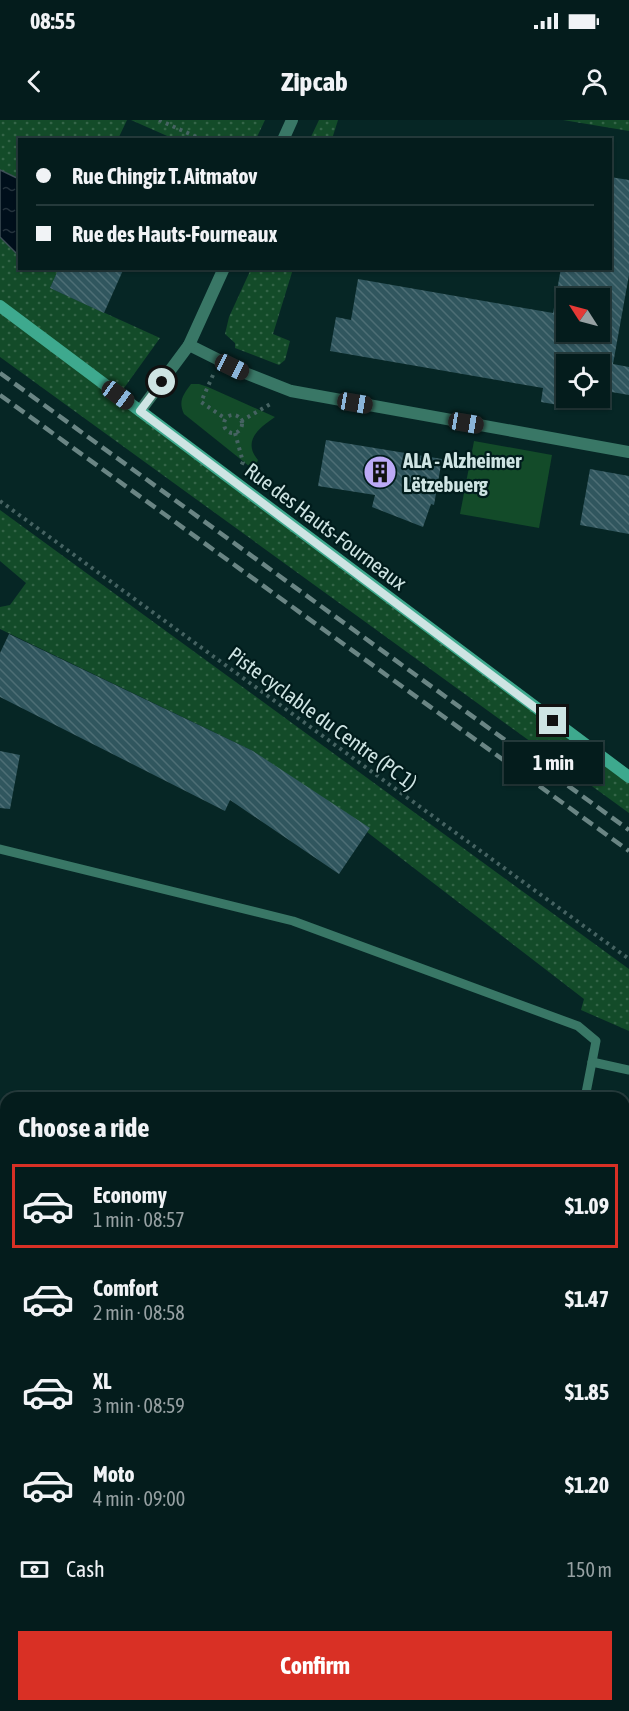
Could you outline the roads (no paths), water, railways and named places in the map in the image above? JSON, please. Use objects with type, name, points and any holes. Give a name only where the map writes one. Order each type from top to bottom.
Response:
[{"type":"street","points":[[284,138],[292,120]]},
{"type":"street","points":[[140,411],[189,345],[223,270]]},
{"type":"street","name":"Rue des Hauts-Fourneaux","points":[[0,306],[629,777]]},
{"type":"street","points":[[189,345],[291,392],[629,452]]},
{"type":"lane","points":[[0,849],[293,921],[578,1026],[596,1041],[586,1092]]},
{"type":"lane","points":[[592,1062],[629,1070]]},
{"type":"water","points":[[0,170],[18,179],[18,254],[0,237]]},
{"type":"railway","points":[[0,373],[629,830]]},
{"type":"railway","points":[[0,395],[629,851]]},
{"type":"place","name":"ALA - Alzheimer Lëtzebuerg","points":[[380,472]]}]
